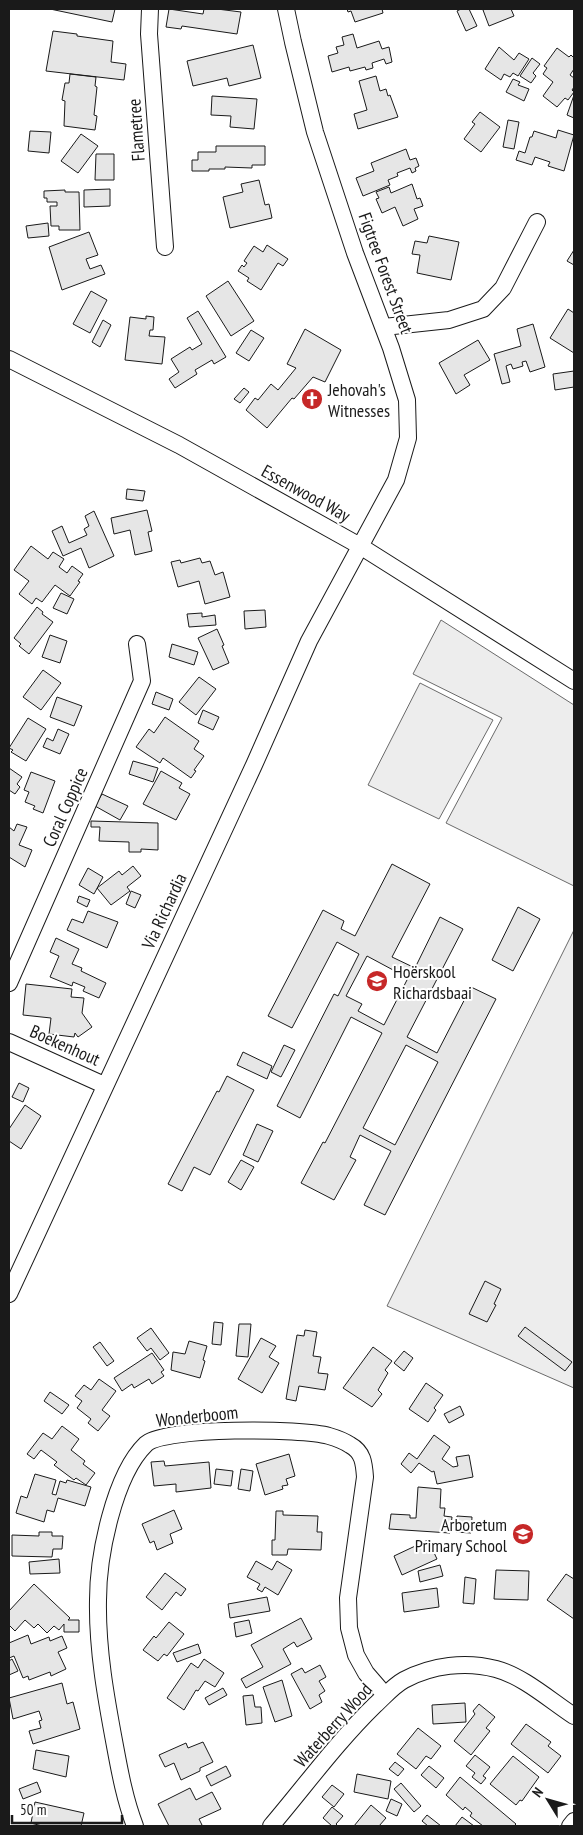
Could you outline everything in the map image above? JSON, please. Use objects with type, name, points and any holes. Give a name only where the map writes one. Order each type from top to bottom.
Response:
[{"type":"street","name":"Flametree","points":[[150,9],[149,34],[165,247]]},
{"type":"street","name":"Figtree Forest Street","points":[[286,9],[316,132],[355,252],[384,327],[407,400],[408,438],[396,480],[360,546]]},
{"type":"street","points":[[384,327],[449,320],[483,309],[503,288],[537,222]]},
{"type":"street","name":"Essenwood Way","points":[[9,359],[180,445],[360,546],[574,681]]},
{"type":"street","name":"Via Richardia","points":[[9,1294],[104,1085],[254,765],[309,641],[360,546]]},
{"type":"street","name":"Coral Coppice","points":[[9,983],[142,681],[137,644]]},
{"type":"street","name":"Boekenhout","points":[[9,1042],[104,1085]]},
{"type":"street","name":"Wonderboom","points":[[135,1826],[126,1804],[103,1681],[98,1600],[100,1564],[117,1495],[136,1455],[148,1442],[176,1435],[266,1430],[329,1436],[351,1445],[363,1457],[365,1477],[348,1598],[349,1628],[356,1655],[366,1673],[385,1695]]},
{"type":"street","name":"Waterberry Wood","points":[[271,1826],[358,1721],[403,1681],[427,1671],[452,1665],[471,1665],[497,1669],[517,1678],[574,1716]]},
{"type":"street","points":[[570,1826],[574,1821]]},
{"type":"shaded area","points":[[441,620],[574,705],[574,886],[446,823],[502,718],[413,674]]},
{"type":"shaded area","points":[[420,683],[493,720],[439,819],[368,785]]},
{"type":"shaded area","points":[[574,930],[574,1388],[387,1306]]},
{"type":"building","points":[[50,9],[115,9],[112,22]]},
{"type":"building","points":[[169,9],[203,14],[204,9],[241,12],[237,34],[182,26],[181,29],[166,27]]},
{"type":"building","points":[[347,9],[382,9],[383,13],[355,22],[351,11],[348,12]]},
{"type":"building","points":[[469,9],[477,26],[466,31],[457,11]]},
{"type":"building","points":[[511,9],[514,16],[489,26],[483,10]]},
{"type":"building","points":[[53,31],[113,41],[111,62],[126,64],[124,80],[46,71]]},
{"type":"building","points":[[353,34],[357,48],[379,41],[382,49],[389,47],[392,62],[386,64],[384,59],[372,63],[373,68],[366,70],[365,67],[350,71],[349,67],[332,72],[328,56],[338,53],[336,47],[344,45],[342,37]]},
{"type":"building","points":[[253,45],[261,78],[229,86],[227,78],[193,86],[187,61]]},
{"type":"building","points":[[499,47],[514,60],[519,53],[529,59],[518,76],[513,73],[510,77],[504,74],[501,80],[485,69]]},
{"type":"building","points":[[557,48],[569,57],[571,55],[574,58],[574,69],[570,75],[574,78],[572,90],[574,92],[568,100],[565,98],[557,107],[543,96],[553,82],[543,74],[547,68],[544,66]]},
{"type":"building","points":[[532,58],[540,64],[533,73],[536,76],[531,83],[520,76]]},
{"type":"building","points":[[70,74],[96,77],[95,86],[97,87],[94,115],[97,116],[95,130],[64,126],[65,101],[62,100],[65,83],[69,83]]},
{"type":"building","points":[[376,76],[380,91],[386,89],[398,117],[358,129],[354,114],[367,110],[359,81]]},
{"type":"building","points":[[513,79],[520,82],[518,85],[529,89],[524,101],[506,92]]},
{"type":"building","points":[[574,95],[574,118],[567,115]]},
{"type":"building","points":[[212,96],[257,99],[254,129],[230,127],[231,116],[211,115]]},
{"type":"building","points":[[480,112],[500,127],[481,152],[464,139],[475,124],[472,122]]},
{"type":"building","points":[[508,120],[519,122],[514,149],[503,147]]},
{"type":"building","points":[[558,130],[574,135],[564,171],[548,166],[550,162],[535,157],[532,165],[516,160],[519,151],[525,153],[534,131],[556,138]]},
{"type":"building","points":[[30,131],[51,132],[49,153],[28,151]]},
{"type":"building","points":[[81,134],[98,146],[78,173],[61,161]]},
{"type":"building","points":[[216,146],[265,146],[265,165],[252,165],[252,168],[225,167],[225,169],[209,169],[209,171],[192,171],[192,160],[198,160],[198,152],[216,152]]},
{"type":"building","points":[[406,149],[410,160],[416,158],[419,166],[415,168],[416,171],[412,173],[410,168],[397,173],[398,176],[388,180],[390,185],[363,196],[356,178],[374,171],[371,163]]},
{"type":"building","points":[[96,154],[114,154],[114,180],[95,180]]},
{"type":"building","points":[[259,180],[265,205],[269,204],[272,218],[230,228],[223,197],[243,192],[241,184]]},
{"type":"building","points":[[412,184],[417,199],[420,198],[423,206],[414,209],[418,219],[403,226],[395,207],[382,213],[376,199],[379,198],[376,192],[389,187],[391,193]]},
{"type":"building","points":[[110,189],[110,206],[84,207],[84,190]]},
{"type":"building","points":[[65,190],[65,192],[79,192],[80,230],[59,230],[59,226],[51,226],[50,206],[57,206],[57,202],[47,202],[47,198],[44,198],[44,191]]},
{"type":"building","points":[[48,223],[49,236],[28,238],[26,226]]},
{"type":"building","points":[[89,232],[98,255],[86,259],[90,269],[101,265],[105,274],[62,290],[49,247]]},
{"type":"building","points":[[429,236],[459,242],[451,280],[417,273],[420,255],[412,254],[415,241],[427,243]]},
{"type":"building","points":[[267,245],[288,259],[283,266],[278,263],[261,290],[247,281],[249,278],[238,271],[242,265],[244,267],[247,263],[244,261],[254,246],[263,252]]},
{"type":"building","points":[[574,250],[574,265],[567,261]]},
{"type":"building","points":[[228,281],[254,321],[231,336],[206,296]]},
{"type":"building","points":[[91,291],[107,300],[90,333],[73,324]]},
{"type":"building","points":[[568,309],[574,313],[574,353],[550,338]]},
{"type":"building","points":[[198,311],[226,357],[214,364],[212,360],[195,370],[197,374],[175,388],[169,379],[179,372],[171,359],[190,347],[192,350],[202,344],[187,318]]},
{"type":"building","points":[[146,316],[154,317],[153,330],[150,330],[149,336],[165,337],[162,364],[125,360],[130,317],[146,319]]},
{"type":"building","points":[[103,320],[111,325],[100,347],[92,342]]},
{"type":"building","points":[[533,324],[545,367],[530,372],[526,361],[522,362],[523,366],[513,369],[511,364],[506,366],[510,382],[502,384],[494,354],[521,346],[517,329]]},
{"type":"building","points":[[305,329],[341,350],[325,382],[313,377],[294,399],[292,398],[267,428],[246,410],[255,398],[258,400],[271,384],[278,390],[296,368],[287,364]]},
{"type":"building","points":[[251,330],[264,338],[249,361],[236,353]]},
{"type":"building","points":[[478,340],[490,360],[464,375],[470,385],[456,394],[439,363]]},
{"type":"building","points":[[574,371],[574,387],[555,390],[553,374]]},
{"type":"building","points":[[244,388],[249,392],[240,403],[234,399]]},
{"type":"building","points":[[127,489],[145,491],[143,501],[126,499]]},
{"type":"building","points":[[147,510],[152,531],[148,532],[152,551],[135,555],[130,530],[114,534],[111,518]]},
{"type":"building","points":[[94,511],[114,556],[89,568],[81,548],[63,556],[52,531],[62,526],[69,543],[87,535],[84,529],[89,526],[85,516]]},
{"type":"building","points":[[31,546],[48,559],[53,552],[64,559],[59,567],[67,573],[72,566],[83,574],[70,596],[55,585],[42,602],[36,598],[32,604],[19,594],[29,581],[14,570]]},
{"type":"building","points":[[200,558],[202,563],[210,561],[215,575],[223,572],[230,597],[205,604],[199,581],[178,587],[171,562],[180,560],[181,563]]},
{"type":"building","points":[[61,593],[74,599],[67,614],[53,608]]},
{"type":"building","points":[[37,607],[43,612],[42,614],[53,622],[29,654],[19,646],[21,644],[14,638]]},
{"type":"building","points":[[265,610],[266,627],[245,629],[244,611]]},
{"type":"building","points":[[202,613],[202,617],[215,615],[216,625],[189,627],[187,614]]},
{"type":"building","points":[[217,629],[229,663],[213,670],[198,638]]},
{"type":"building","points":[[50,635],[67,641],[60,663],[42,657]]},
{"type":"building","points":[[172,644],[198,652],[194,665],[169,657]]},
{"type":"building","points":[[43,670],[61,683],[41,710],[23,697]]},
{"type":"building","points":[[199,677],[216,689],[196,715],[179,702]]},
{"type":"building","points":[[156,692],[173,699],[169,710],[152,704]]},
{"type":"building","points":[[57,697],[82,706],[74,726],[50,717]]},
{"type":"building","points":[[203,710],[219,717],[213,730],[198,723]]},
{"type":"building","points":[[165,717],[199,741],[194,749],[204,756],[191,778],[163,758],[160,763],[136,747],[149,729],[154,733]]},
{"type":"building","points":[[28,718],[46,729],[26,761],[11,752],[13,750],[9,748]]},
{"type":"building","points":[[58,729],[69,734],[60,754],[43,747],[47,738],[53,741]]},
{"type":"building","points":[[133,761],[158,768],[153,782],[129,774]]},
{"type":"building","points":[[9,768],[22,777],[17,784],[20,787],[15,794],[9,790]]},
{"type":"building","points":[[161,771],[182,783],[179,788],[190,794],[176,820],[143,804]]},
{"type":"building","points":[[31,772],[55,781],[43,813],[33,809],[35,806],[25,802],[29,792],[24,790]]},
{"type":"building","points":[[102,794],[128,806],[120,820],[95,806]]},
{"type":"building","points":[[91,821],[158,823],[158,850],[141,849],[141,852],[129,852],[129,842],[99,841],[100,827],[91,827]]},
{"type":"building","points":[[17,824],[27,827],[19,845],[32,850],[25,867],[9,857],[9,827],[14,831]]},
{"type":"building","points":[[392,864],[430,884],[392,957],[415,968],[440,917],[463,929],[407,1037],[437,1053],[471,987],[496,999],[385,1215],[364,1205],[391,1151],[360,1135],[350,1157],[356,1160],[334,1200],[301,1183],[323,1142],[325,1143],[382,1033],[351,1017],[300,1118],[277,1106],[334,994],[338,996],[359,954],[337,942],[292,1028],[268,1016],[323,910],[344,921],[341,929],[355,936]],"holes":[[[367,956],[408,978],[384,1025],[358,1011],[362,1004],[346,996]],[[406,1045],[438,1062],[395,1145],[363,1128]]]},
{"type":"building","points":[[133,866],[141,876],[127,887],[130,891],[111,905],[97,888],[119,871],[122,875]]},
{"type":"building","points":[[88,868],[103,877],[94,894],[79,885]]},
{"type":"building","points":[[131,891],[141,895],[135,908],[126,904]]},
{"type":"building","points":[[79,896],[90,900],[87,907],[77,902]]},
{"type":"building","points":[[518,907],[540,919],[513,971],[492,960]]},
{"type":"building","points":[[88,911],[118,922],[107,948],[67,930],[72,919],[83,923]]},
{"type":"building","points":[[56,938],[79,949],[72,964],[82,968],[81,971],[106,983],[99,998],[83,991],[85,987],[73,982],[72,986],[50,977],[59,956],[50,952]]},
{"type":"building","points":[[26,984],[72,989],[71,997],[84,998],[82,1013],[92,1027],[78,1037],[75,1033],[74,1037],[49,1034],[51,1018],[23,1015]]},
{"type":"building","points":[[284,1045],[295,1050],[281,1077],[271,1072]]},
{"type":"building","points":[[243,1052],[272,1066],[267,1079],[237,1065]]},
{"type":"building","points":[[227,1076],[254,1090],[210,1175],[194,1167],[182,1191],[168,1184],[217,1091],[219,1092]]},
{"type":"building","points":[[19,1083],[29,1088],[23,1102],[12,1097]]},
{"type":"building","points":[[25,1105],[41,1116],[21,1149],[9,1141],[9,1129]]},
{"type":"building","points":[[257,1124],[273,1131],[258,1162],[243,1155]]},
{"type":"building","points":[[241,1160],[254,1167],[241,1190],[228,1182]]},
{"type":"building","points":[[485,1281],[501,1289],[494,1304],[496,1305],[487,1322],[469,1314]]},
{"type":"building","points":[[214,1322],[223,1323],[221,1345],[212,1344]]},
{"type":"building","points":[[239,1324],[251,1324],[248,1357],[236,1356]]},
{"type":"building","points":[[525,1327],[572,1362],[565,1371],[518,1336]]},
{"type":"building","points":[[151,1328],[169,1353],[160,1360],[151,1348],[147,1351],[137,1338]]},
{"type":"building","points":[[305,1330],[317,1332],[313,1356],[321,1357],[318,1373],[328,1374],[325,1390],[299,1386],[296,1401],[286,1399],[297,1335],[304,1336]]},
{"type":"building","points":[[261,1338],[276,1346],[269,1357],[279,1363],[262,1393],[238,1379]]},
{"type":"building","points":[[189,1341],[207,1346],[200,1378],[171,1370],[173,1352],[185,1354]]},
{"type":"building","points":[[100,1342],[114,1361],[107,1366],[93,1347]]},
{"type":"building","points":[[373,1347],[392,1361],[385,1370],[388,1373],[378,1390],[382,1394],[372,1407],[343,1388]]},
{"type":"building","points":[[404,1351],[413,1358],[404,1371],[394,1363]]},
{"type":"building","points":[[152,1353],[164,1370],[161,1372],[164,1376],[152,1384],[149,1379],[134,1388],[132,1384],[122,1391],[114,1378]]},
{"type":"building","points":[[99,1379],[116,1391],[102,1410],[110,1416],[98,1431],[88,1423],[91,1419],[77,1408],[82,1401],[75,1396],[84,1385],[91,1390]]},
{"type":"building","points":[[426,1383],[443,1395],[434,1408],[436,1410],[428,1422],[409,1409]]},
{"type":"building","points":[[50,1392],[69,1405],[62,1414],[44,1401]]},
{"type":"building","points":[[460,1406],[464,1415],[449,1423],[444,1414]]},
{"type":"building","points":[[62,1426],[79,1439],[71,1450],[85,1461],[83,1464],[95,1473],[86,1485],[76,1478],[74,1480],[54,1465],[57,1462],[41,1450],[34,1459],[27,1454],[43,1433],[52,1439]]},
{"type":"building","points":[[434,1435],[450,1447],[442,1459],[453,1467],[458,1466],[456,1457],[469,1455],[473,1477],[437,1484],[434,1471],[432,1472],[419,1463],[411,1473],[401,1464],[409,1453],[417,1459]]},
{"type":"building","points":[[289,1454],[295,1476],[286,1479],[288,1485],[282,1486],[283,1489],[265,1495],[256,1464]]},
{"type":"building","points":[[164,1461],[165,1466],[209,1462],[211,1488],[176,1492],[176,1484],[154,1486],[151,1462]]},
{"type":"building","points":[[216,1469],[233,1471],[231,1486],[214,1484]]},
{"type":"building","points":[[241,1469],[253,1471],[250,1491],[238,1489]]},
{"type":"building","points":[[35,1474],[56,1480],[52,1494],[56,1495],[60,1481],[66,1483],[67,1480],[91,1487],[85,1506],[58,1498],[54,1512],[47,1510],[44,1522],[16,1513],[21,1496],[27,1498]]},
{"type":"building","points":[[418,1487],[441,1489],[440,1508],[445,1508],[444,1516],[452,1517],[450,1533],[389,1529],[391,1514],[410,1515],[410,1518],[416,1518]]},
{"type":"building","points":[[174,1510],[182,1529],[170,1534],[173,1543],[157,1550],[154,1541],[150,1543],[142,1524]]},
{"type":"building","points":[[276,1511],[283,1511],[283,1515],[318,1516],[317,1532],[322,1532],[321,1550],[288,1549],[287,1555],[272,1555],[272,1540],[275,1540]]},
{"type":"building","points":[[457,1516],[472,1517],[471,1533],[456,1532]]},
{"type":"building","points":[[39,1532],[52,1532],[52,1536],[63,1536],[62,1549],[53,1549],[52,1557],[12,1556],[12,1535],[39,1536]]},
{"type":"building","points":[[428,1540],[437,1559],[402,1575],[394,1556]]},
{"type":"building","points":[[59,1559],[60,1573],[30,1574],[29,1562]]},
{"type":"building","points":[[256,1561],[272,1570],[277,1561],[292,1570],[278,1595],[265,1587],[262,1592],[257,1589],[260,1584],[247,1577]]},
{"type":"building","points":[[440,1565],[443,1576],[420,1582],[418,1571]]},
{"type":"building","points":[[496,1570],[529,1571],[528,1600],[494,1599]]},
{"type":"building","points":[[165,1573],[186,1589],[181,1596],[176,1592],[162,1610],[146,1597]]},
{"type":"building","points":[[566,1574],[574,1579],[574,1619],[547,1600]]},
{"type":"building","points":[[465,1577],[476,1579],[474,1604],[463,1603]]},
{"type":"building","points":[[34,1584],[70,1618],[68,1620],[79,1620],[79,1632],[64,1632],[64,1624],[59,1630],[54,1626],[47,1633],[38,1624],[34,1628],[25,1620],[15,1631],[9,1625],[9,1611]]},
{"type":"building","points":[[437,1588],[439,1607],[404,1612],[402,1593]]},
{"type":"building","points":[[267,1597],[270,1611],[230,1618],[228,1604]]},
{"type":"building","points":[[301,1618],[312,1639],[297,1647],[294,1642],[283,1649],[291,1664],[246,1688],[241,1679],[263,1667],[251,1645]]},
{"type":"building","points":[[249,1620],[252,1633],[236,1637],[234,1623]]},
{"type":"building","points":[[169,1622],[184,1634],[167,1656],[164,1654],[158,1661],[143,1650]]},
{"type":"building","points":[[28,1635],[31,1644],[49,1637],[50,1641],[62,1636],[67,1648],[58,1652],[66,1669],[51,1676],[50,1672],[29,1680],[28,1676],[23,1678],[14,1656],[9,1658],[9,1643]]},
{"type":"building","points":[[198,1644],[201,1653],[177,1662],[173,1653]]},
{"type":"building","points":[[12,1659],[18,1671],[9,1675],[9,1661]]},
{"type":"building","points":[[204,1659],[224,1673],[215,1687],[205,1681],[198,1691],[196,1690],[184,1710],[167,1698],[191,1663],[198,1668]]},
{"type":"building","points":[[320,1665],[326,1677],[319,1681],[325,1691],[319,1695],[322,1702],[310,1709],[291,1674],[302,1668],[305,1673]]},
{"type":"building","points":[[282,1680],[292,1716],[275,1722],[263,1687]]},
{"type":"building","points":[[62,1683],[67,1704],[73,1702],[80,1729],[33,1744],[29,1731],[41,1728],[39,1721],[42,1720],[39,1711],[13,1719],[9,1698]]},
{"type":"building","points":[[223,1688],[227,1695],[209,1705],[205,1698]]},
{"type":"building","points":[[253,1695],[255,1707],[261,1707],[262,1723],[246,1725],[243,1696]]},
{"type":"building","points":[[465,1703],[466,1722],[433,1724],[432,1705]]},
{"type":"building","points":[[479,1704],[495,1717],[486,1728],[490,1731],[471,1755],[454,1741],[475,1714],[473,1711]]},
{"type":"building","points":[[526,1724],[551,1742],[548,1746],[561,1756],[548,1773],[511,1744]]},
{"type":"building","points":[[418,1728],[441,1746],[431,1759],[426,1756],[416,1769],[397,1754]]},
{"type":"building","points":[[203,1742],[213,1762],[181,1780],[174,1763],[165,1767],[159,1755],[186,1743],[188,1748]]},
{"type":"building","points":[[36,1750],[69,1756],[66,1777],[33,1769]]},
{"type":"building","points":[[475,1755],[490,1767],[483,1776],[486,1778],[481,1784],[472,1777],[475,1773],[466,1766]]},
{"type":"building","points":[[513,1756],[539,1777],[522,1801],[520,1800],[516,1805],[490,1784]]},
{"type":"building","points":[[395,1762],[404,1769],[398,1776],[389,1769]]},
{"type":"building","points":[[226,1766],[231,1776],[211,1786],[206,1776]]},
{"type":"building","points":[[429,1766],[444,1778],[436,1788],[421,1775]]},
{"type":"building","points":[[357,1774],[391,1781],[388,1799],[354,1792]]},
{"type":"building","points":[[460,1777],[516,1824],[514,1826],[483,1826],[470,1816],[472,1813],[465,1807],[463,1810],[446,1795]]},
{"type":"building","points":[[37,1782],[41,1792],[23,1799],[19,1789]]},
{"type":"building","points":[[401,1783],[421,1806],[414,1812],[394,1789]]},
{"type":"building","points":[[332,1785],[344,1794],[334,1807],[322,1797]]},
{"type":"building","points":[[190,1788],[196,1800],[212,1792],[221,1809],[199,1819],[202,1825],[199,1826],[169,1826],[158,1804]]},
{"type":"building","points":[[391,1799],[402,1804],[397,1816],[386,1811]]},
{"type":"building","points":[[35,1802],[84,1813],[81,1826],[42,1826],[31,1823]]},
{"type":"building","points":[[371,1805],[386,1818],[379,1826],[354,1826]]},
{"type":"building","points":[[332,1807],[343,1816],[336,1824],[338,1826],[332,1826],[323,1818]]},
{"type":"building","points":[[427,1815],[441,1826],[428,1826],[422,1821]]},
{"type":"building","points":[[462,1817],[474,1826],[455,1826]]},
{"type":"place","name":"Jehovah's Witnesses","points":[[312,399]]},
{"type":"place","name":"Hoërskool Richardsbaai","points":[[377,981]]},
{"type":"place","name":"Arboretum Primary School","points":[[523,1534]]}]
